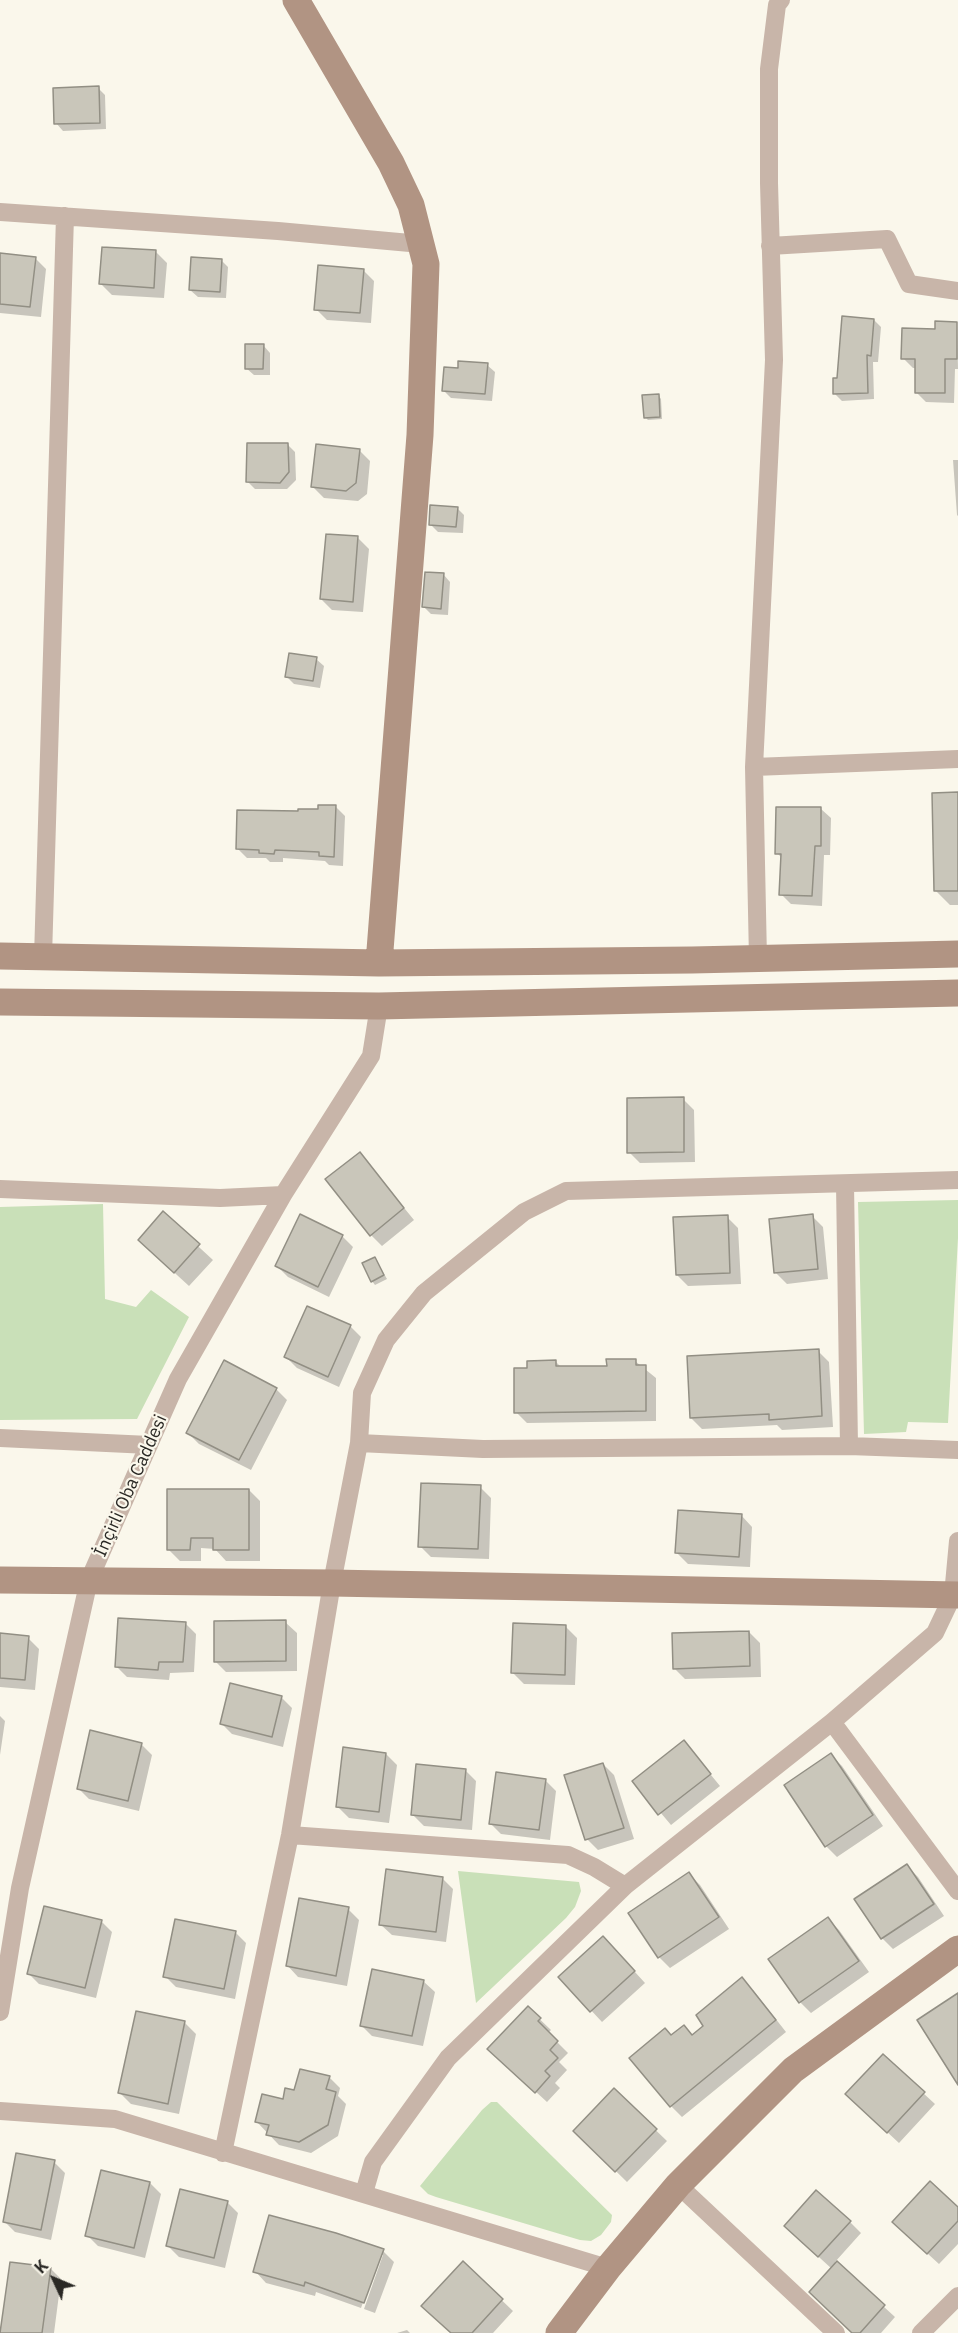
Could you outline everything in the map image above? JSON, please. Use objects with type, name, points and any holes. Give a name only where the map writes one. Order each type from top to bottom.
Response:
[{"type":"street","points":[[296,0],[391,163],[411,205],[426,264],[420,435],[379,963]]},
{"type":"street","points":[[758,959],[754,766],[774,360],[770,246],[769,69],[777,5],[781,0]]},
{"type":"street","points":[[0,212],[278,231],[421,244]]},
{"type":"street","points":[[43,957],[64,216]]},
{"type":"street","points":[[770,246],[887,239],[909,284],[958,291]]},
{"type":"street","points":[[754,766],[958,759]]},
{"type":"street","points":[[0,956],[379,963],[758,959],[958,954]]},
{"type":"street","points":[[0,1002],[379,1006],[958,993]]},
{"type":"street","name":"İnçirli Oba Caddesi","points":[[0,2012],[20,1888],[89,1580],[178,1378],[283,1195],[371,1056],[379,1006]]},
{"type":"street","points":[[223,2152],[290,1835],[332,1583],[359,1443],[362,1393],[386,1340],[424,1293],[524,1212],[566,1191],[958,1180]]},
{"type":"street","points":[[845,1184],[849,1446]]},
{"type":"street","points":[[0,1189],[220,1198],[283,1195]]},
{"type":"street","points":[[0,1438],[149,1445]]},
{"type":"street","points":[[359,1443],[483,1449],[849,1446],[958,1450]]},
{"type":"street","points":[[364,2193],[373,2162],[448,2058],[625,1886],[832,1722],[935,1633],[956,1595],[958,1541]]},
{"type":"street","points":[[0,1580],[332,1583],[956,1595]]},
{"type":"street","points":[[832,1722],[958,1891]]},
{"type":"street","points":[[290,1835],[568,1855],[594,1867],[625,1886]]},
{"type":"street","points":[[559,2333],[608,2268],[678,2185],[793,2070],[958,1949]]},
{"type":"street","points":[[0,2111],[116,2119],[608,2268]]},
{"type":"street","points":[[678,2185],[836,2333]]},
{"type":"street","points":[[921,2333],[958,2296]]},
{"type":"green space","points":[[958,1200],[948,1423],[908,1422],[906,1432],[864,1434],[858,1202]]},
{"type":"green space","points":[[103,1204],[105,1299],[136,1307],[151,1290],[189,1317],[137,1419],[0,1420],[0,1207]]},
{"type":"green space","points":[[458,1871],[579,1882],[581,1891],[575,1907],[566,1918],[476,2003]]},
{"type":"green space","points":[[491,2102],[497,2102],[612,2215],[611,2222],[601,2235],[591,2241],[580,2240],[436,2197],[428,2194],[420,2186]]},
{"type":"building","points":[[99,86],[100,123],[54,124],[53,88]]},
{"type":"building","points":[[102,247],[156,250],[154,288],[99,284]]},
{"type":"building","points":[[0,253],[36,257],[30,307],[0,304]]},
{"type":"building","points":[[191,257],[222,259],[220,292],[189,290]]},
{"type":"building","points":[[318,265],[364,269],[360,313],[314,310]]},
{"type":"building","points":[[842,316],[874,319],[871,356],[867,355],[868,393],[833,394],[833,378],[837,378]]},
{"type":"building","points":[[935,321],[957,322],[957,359],[945,359],[945,393],[915,393],[915,359],[901,359],[902,328],[935,329]]},
{"type":"building","points":[[245,344],[264,344],[263,369],[245,369]]},
{"type":"building","points":[[458,361],[488,363],[485,394],[442,391],[444,367],[458,368]]},
{"type":"building","points":[[659,394],[660,417],[644,418],[642,395]]},
{"type":"building","points":[[247,443],[288,443],[289,472],[280,483],[246,482]]},
{"type":"building","points":[[316,444],[360,449],[356,483],[346,491],[311,487]]},
{"type":"building","points":[[430,505],[458,507],[456,527],[429,525]]},
{"type":"building","points":[[326,534],[358,536],[353,602],[320,599]]},
{"type":"building","points":[[425,572],[444,573],[441,609],[422,607]]},
{"type":"building","points":[[289,653],[317,657],[313,681],[285,677]]},
{"type":"building","points":[[958,792],[958,891],[934,891],[932,793]]},
{"type":"building","points":[[318,805],[336,805],[334,857],[319,856],[319,852],[275,850],[274,854],[259,853],[259,850],[236,849],[237,810],[298,811],[298,809],[318,809]]},
{"type":"building","points":[[776,807],[821,807],[821,846],[815,846],[812,896],[779,895],[781,854],[775,854]]},
{"type":"building","points":[[684,1097],[684,1152],[627,1153],[627,1098]]},
{"type":"building","points":[[360,1152],[404,1208],[370,1236],[325,1179]]},
{"type":"building","points":[[163,1211],[200,1244],[174,1273],[138,1240]]},
{"type":"building","points":[[300,1214],[343,1235],[318,1287],[275,1266]]},
{"type":"building","points":[[813,1214],[818,1269],[774,1273],[769,1219]]},
{"type":"building","points":[[728,1215],[730,1273],[676,1275],[673,1217]]},
{"type":"building","points":[[375,1257],[384,1275],[371,1282],[362,1263]]},
{"type":"building","points":[[307,1306],[351,1325],[328,1377],[284,1357]]},
{"type":"building","points":[[819,1349],[822,1416],[769,1420],[769,1414],[690,1418],[687,1356]]},
{"type":"building","points":[[606,1359],[636,1359],[636,1365],[646,1365],[646,1411],[514,1413],[514,1368],[527,1368],[527,1361],[556,1360],[556,1366],[607,1366]]},
{"type":"building","points":[[224,1360],[277,1388],[239,1460],[186,1433]]},
{"type":"building","points":[[421,1483],[481,1485],[478,1549],[418,1547]]},
{"type":"building","points":[[167,1489],[249,1489],[249,1550],[213,1550],[213,1538],[191,1538],[190,1550],[167,1550]]},
{"type":"building","points":[[678,1510],[742,1514],[739,1557],[675,1553]]},
{"type":"building","points":[[118,1618],[186,1622],[183,1662],[159,1662],[158,1670],[115,1667]]},
{"type":"building","points":[[286,1620],[286,1661],[214,1662],[214,1621]]},
{"type":"building","points":[[513,1623],[566,1625],[565,1675],[511,1673]]},
{"type":"building","points":[[749,1631],[750,1666],[673,1669],[672,1633]]},
{"type":"building","points":[[0,1633],[29,1636],[25,1680],[0,1678]]},
{"type":"building","points":[[230,1683],[282,1696],[272,1737],[220,1724]]},
{"type":"building","points":[[90,1730],[142,1743],[128,1801],[77,1789]]},
{"type":"building","points":[[684,1740],[711,1774],[658,1815],[632,1781]]},
{"type":"building","points":[[343,1747],[386,1753],[379,1812],[336,1807]]},
{"type":"building","points":[[831,1753],[873,1815],[825,1847],[784,1785]]},
{"type":"building","points":[[603,1763],[624,1828],[585,1840],[564,1775]]},
{"type":"building","points":[[416,1764],[466,1769],[461,1820],[411,1815]]},
{"type":"building","points":[[496,1772],[546,1779],[539,1830],[489,1824]]},
{"type":"building","points":[[907,1864],[934,1904],[881,1939],[854,1899]]},
{"type":"building","points":[[386,1869],[443,1877],[436,1932],[379,1925]]},
{"type":"building","points":[[689,1872],[719,1917],[658,1958],[628,1913]]},
{"type":"building","points":[[299,1898],[349,1907],[336,1976],[286,1966]]},
{"type":"building","points":[[44,1906],[102,1920],[85,1988],[27,1974]]},
{"type":"building","points":[[828,1917],[859,1961],[799,2003],[768,1959]]},
{"type":"building","points":[[175,1919],[236,1931],[224,1989],[163,1977]]},
{"type":"building","points":[[603,1936],[635,1971],[590,2012],[558,1977]]},
{"type":"building","points":[[372,1969],[424,1980],[412,2036],[360,2026]]},
{"type":"building","points":[[742,1977],[776,2020],[670,2107],[629,2058],[665,2028],[671,2035],[684,2025],[692,2035],[703,2026],[696,2015]]},
{"type":"building","points":[[958,1993],[958,2085],[917,2020]]},
{"type":"building","points":[[528,2006],[541,2018],[538,2021],[558,2041],[550,2050],[558,2058],[545,2071],[550,2076],[535,2093],[487,2049]]},
{"type":"building","points":[[136,2011],[185,2021],[168,2104],[118,2093]]},
{"type":"building","points":[[883,2054],[925,2092],[887,2133],[845,2094]]},
{"type":"building","points":[[300,2069],[330,2076],[326,2089],[336,2092],[328,2125],[299,2142],[266,2135],[269,2125],[255,2122],[262,2094],[283,2099],[285,2088],[294,2090]]},
{"type":"building","points":[[614,2088],[657,2129],[615,2172],[573,2131]]},
{"type":"building","points":[[16,2153],[55,2160],[41,2230],[3,2222]]},
{"type":"building","points":[[101,2170],[150,2182],[134,2248],[85,2236]]},
{"type":"building","points":[[930,2181],[958,2207],[958,2221],[927,2254],[892,2222]]},
{"type":"building","points":[[180,2189],[228,2201],[214,2258],[166,2246]]},
{"type":"building","points":[[816,2190],[851,2221],[818,2257],[784,2226]]},
{"type":"building","points":[[269,2215],[384,2249],[364,2303],[305,2282],[304,2286],[253,2272]]},
{"type":"building","points":[[463,2261],[503,2299],[472,2333],[451,2333],[421,2306]]},
{"type":"building","points":[[837,2261],[885,2305],[860,2333],[852,2333],[809,2292]]},
{"type":"building","points":[[10,2262],[51,2267],[42,2333],[0,2333]]}]
